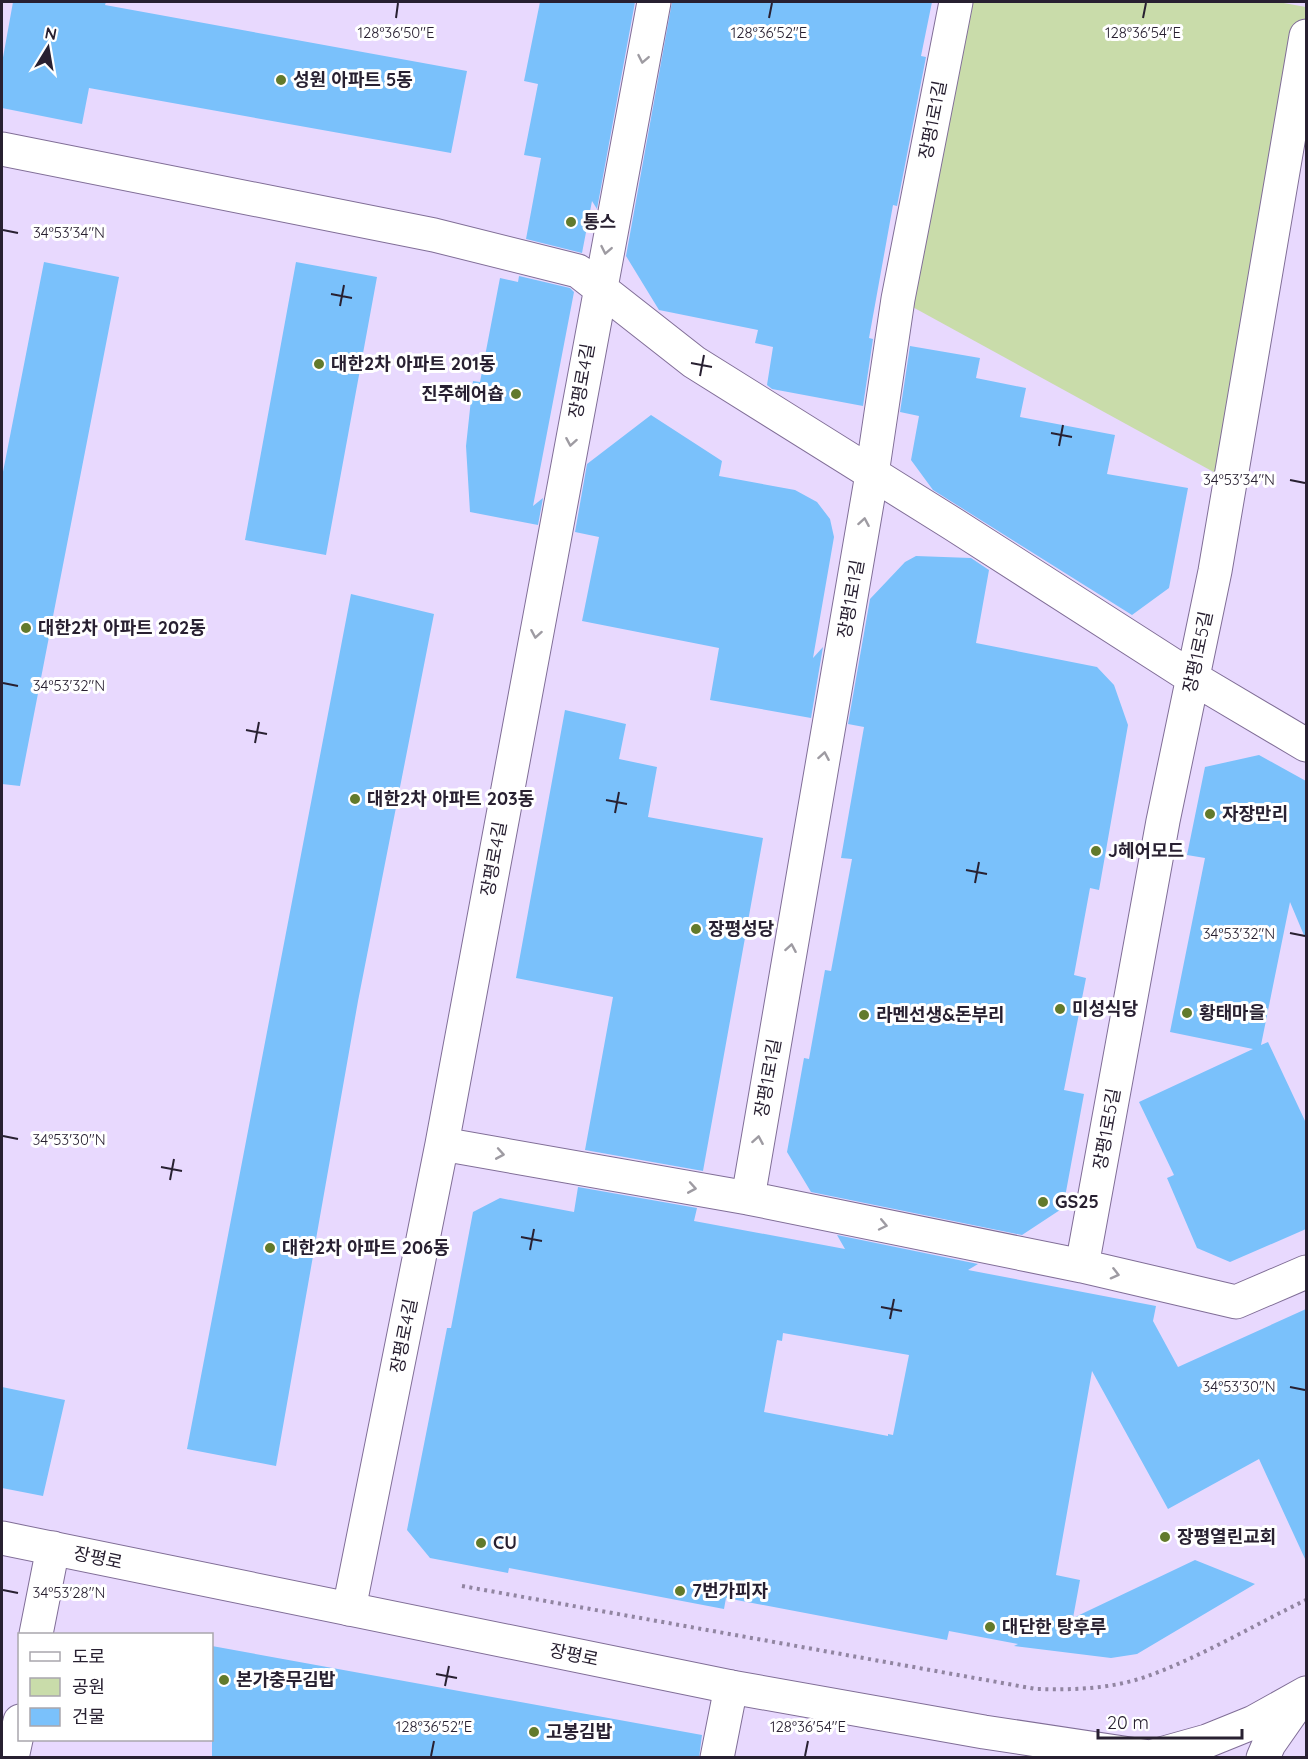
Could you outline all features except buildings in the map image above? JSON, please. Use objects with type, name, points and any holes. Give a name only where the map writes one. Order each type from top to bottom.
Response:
[{"type":"street","name":"장평로4길","points":[[349,1609],[442,1144],[599,288],[654,2]]},
{"type":"street","name":"장평1로1길","points":[[748,1198],[872,474],[898,299],[956,2]]},
{"type":"street","name":"장평1로5길","points":[[1082,1266],[1163,820],[1215,571],[1306,36]]},
{"type":"street","points":[[2,149],[434,235],[578,271],[694,362],[1192,678],[1306,745]]},
{"type":"street","points":[[442,1144],[748,1198],[1082,1266],[1236,1302],[1306,1272]]},
{"type":"street","name":"장평로","points":[[2,1538],[731,1687],[1150,1757],[1211,1749],[1305,1694]]},
{"type":"street","points":[[36,1633],[53,1548]]},
{"type":"street","points":[[717,1758],[731,1687]]},
{"type":"street","points":[[1263,1758],[1269,1744],[1305,1694]]},
{"type":"street","points":[[12,1758],[18,1730]]},
{"type":"street","points":[[1031,1738],[1076,1758]]},
{"type":"path","points":[[457,1585],[1036,1689],[1068,1690],[1101,1687],[1145,1677],[1306,1600]]},
{"type":"green space","points":[[956,2],[1278,2],[1306,7],[1306,36],[1230,481],[898,299]]},
{"type":"place","name":"성원 아파트 5동","points":[[281,80]]},
{"type":"place","name":"통스","points":[[571,222]]},
{"type":"place","name":"대한2차 아파트 201동","points":[[319,364]]},
{"type":"place","name":"진주헤어숍","points":[[516,394]]},
{"type":"place","name":"대한2차 아파트 202동","points":[[26,628]]},
{"type":"place","name":"대한2차 아파트 203동","points":[[355,799]]},
{"type":"place","name":"자장만리","points":[[1210,814]]},
{"type":"place","name":"J헤어모드","points":[[1096,851]]},
{"type":"place","name":"장평성당","points":[[696,929]]},
{"type":"place","name":"미성식당","points":[[1060,1009]]},
{"type":"place","name":"황태마을","points":[[1187,1013]]},
{"type":"place","name":"라멘선생&돈부리","points":[[864,1015]]},
{"type":"place","name":"GS25","points":[[1043,1202]]},
{"type":"place","name":"대한2차 아파트 206동","points":[[270,1248]]},
{"type":"place","name":"장평열린교회","points":[[1165,1537]]},
{"type":"place","name":"CU","points":[[481,1543]]},
{"type":"place","name":"7번가피자","points":[[680,1591]]},
{"type":"place","name":"대단한 탕후루","points":[[990,1627]]},
{"type":"place","name":"본가충무김밥","points":[[224,1680]]},
{"type":"place","name":"고봉김밥","points":[[534,1732]]}]
